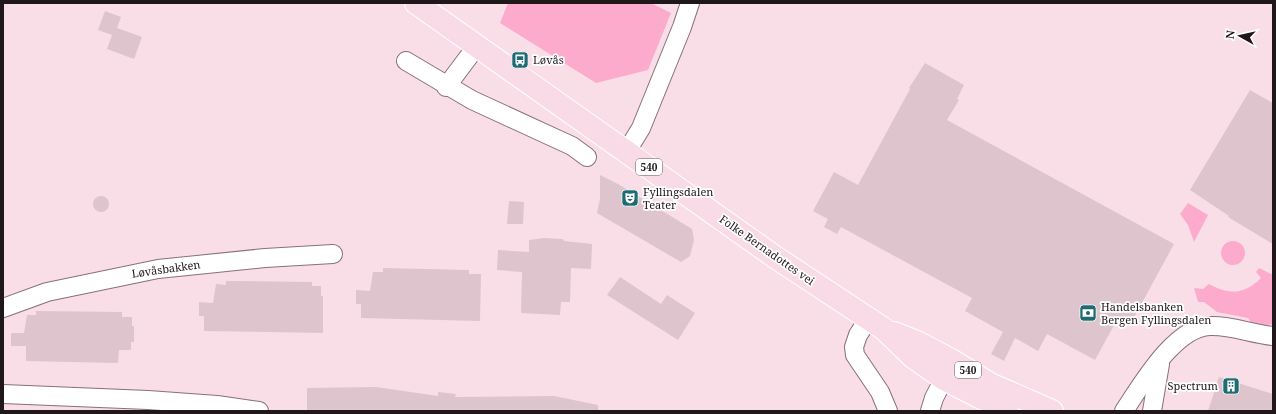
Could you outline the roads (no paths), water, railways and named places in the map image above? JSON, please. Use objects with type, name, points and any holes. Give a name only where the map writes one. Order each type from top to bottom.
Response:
[{"type":"main road","name":"Folke Bernadottes vei","points":[[416,3],[476,47],[627,151],[775,257],[877,324],[912,357],[990,384],[1052,411]]},
{"type":"main road","name":"Folke Bernadottes vei","points":[[949,370],[1007,411]]},
{"type":"street","points":[[627,151],[641,128],[682,27],[690,3]]},
{"type":"street","points":[[446,86],[476,47]]},
{"type":"street","points":[[406,61],[472,100],[572,146],[587,156]]},
{"type":"street","name":"Løvåsbakken","points":[[3,308],[47,292],[158,269],[265,258],[333,254]]},
{"type":"street","points":[[877,324],[858,335],[854,347],[880,392],[888,411]]},
{"type":"street","points":[[1124,411],[1160,361],[1178,340],[1193,330],[1209,326],[1228,327],[1273,336]]},
{"type":"street","points":[[1152,411],[1160,361]]},
{"type":"street","points":[[930,411],[949,370]]},
{"type":"street","points":[[3,394],[148,400],[217,405],[258,411]]},
{"type":"place","name":"Løvås","points":[[520,60]]},
{"type":"place","name":"Fyllingsdalen Teater","points":[[630,198]]},
{"type":"place","name":"Handelsbanken Bergen Fyllingsdalen","points":[[1088,313]]},
{"type":"place","name":"Spectrum","points":[[1231,386]]}]
